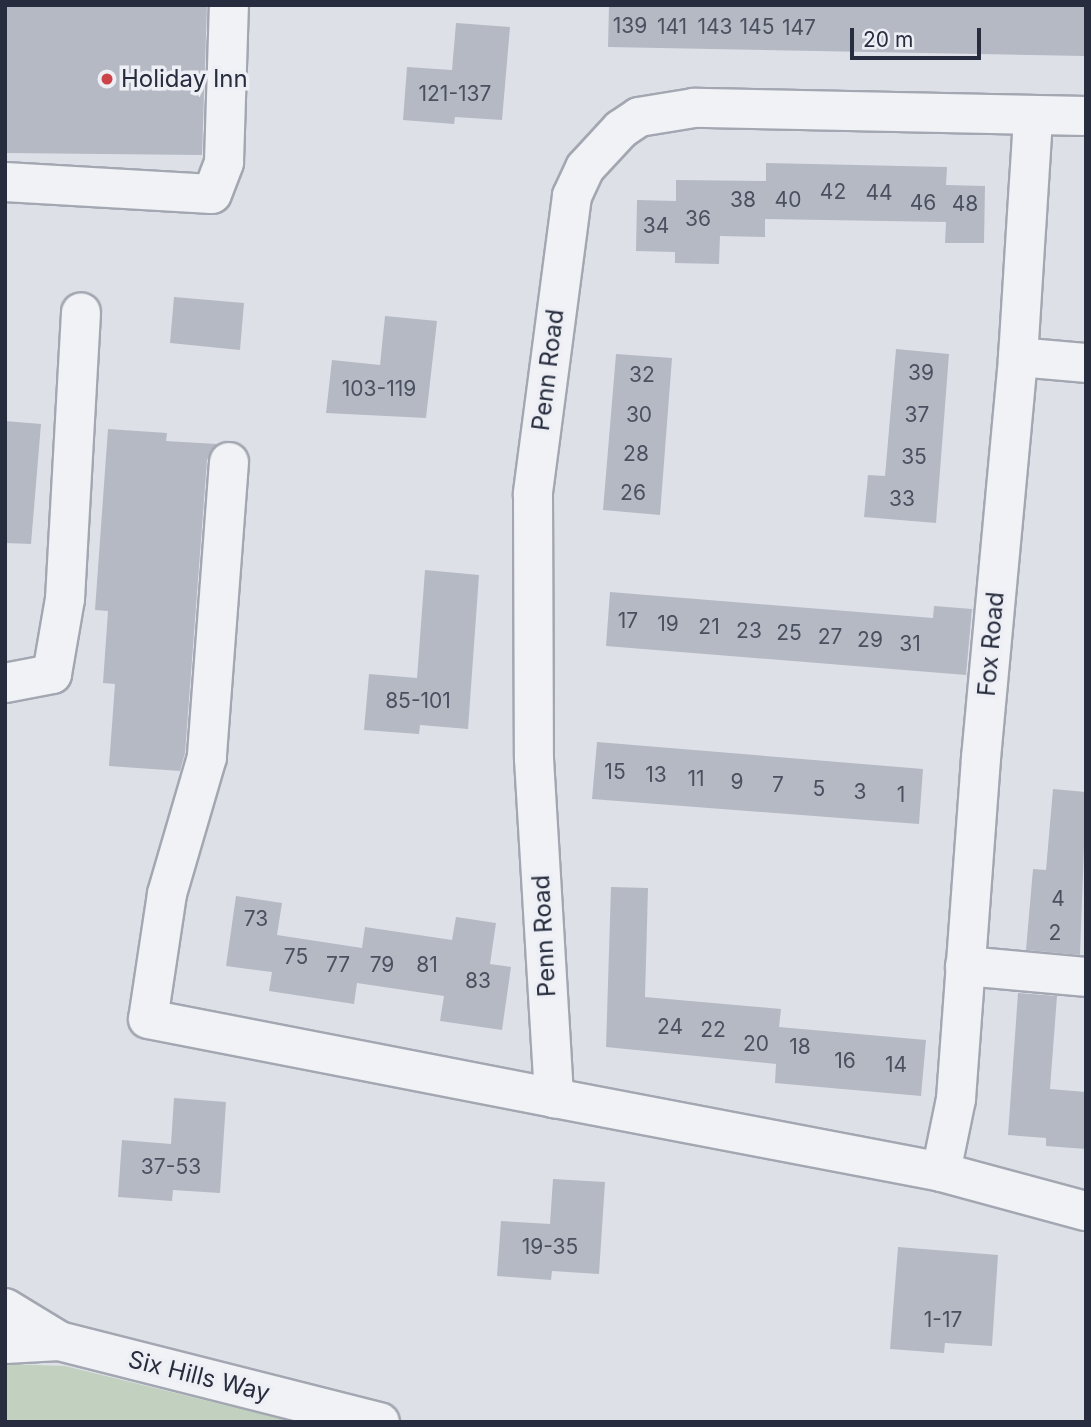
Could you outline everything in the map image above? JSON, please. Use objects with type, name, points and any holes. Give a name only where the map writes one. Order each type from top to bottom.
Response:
[{"type":"street","points":[[5,182],[212,194],[224,162],[229,5]]},
{"type":"street","name":"Penn Road","points":[[554,1098],[534,759],[533,494],[566,232],[572,196],[585,168],[602,146],[639,117],[694,108],[1086,116]]},
{"type":"street","name":"Fox Road","points":[[941,1172],[956,1098],[1018,357],[1033,116]]},
{"type":"street","points":[[5,682],[52,674],[65,599],[81,312]]},
{"type":"street","points":[[1018,357],[1086,363]]},
{"type":"street","points":[[229,462],[207,757],[167,894],[148,1019],[941,1172],[1086,1211]]},
{"type":"street","points":[[965,966],[1086,977]]},
{"type":"street","name":"Six Hills Way","points":[[5,1308],[59,1341],[380,1422]]},
{"type":"street","name":"Six Hills Way","points":[[5,1344],[59,1341]]},
{"type":"green space","points":[[5,1364],[65,1366],[294,1422],[5,1422]]},
{"type":"building","name":"Holiday Inn","points":[[5,5],[207,5],[202,155],[5,153]]},
{"type":"building","points":[[609,5],[1086,5],[1086,56],[608,47]]},
{"type":"building","points":[[456,23],[510,27],[502,120],[455,117],[454,124],[403,120],[407,67],[452,70]]},
{"type":"building","points":[[766,163],[947,167],[946,185],[985,186],[984,243],[945,243],[946,222],[765,219],[765,237],[720,236],[719,264],[675,263],[675,252],[636,251],[637,200],[676,201],[676,180],[766,181]]},
{"type":"building","points":[[174,297],[244,303],[240,350],[170,343]]},
{"type":"building","points":[[385,316],[437,321],[426,418],[326,413],[332,360],[380,365]]},
{"type":"building","points":[[896,349],[949,354],[936,523],[864,517],[868,475],[885,476]]},
{"type":"building","points":[[616,354],[672,358],[660,515],[603,510]]},
{"type":"building","points":[[5,421],[41,424],[31,544],[5,543]]},
{"type":"building","points":[[108,429],[167,433],[166,441],[217,444],[207,460],[185,753],[180,771],[109,766],[115,684],[103,683],[108,611],[95,610]]},
{"type":"building","points":[[425,570],[479,575],[468,729],[420,725],[419,734],[364,730],[369,674],[417,678]]},
{"type":"building","points":[[610,592],[933,618],[934,606],[972,609],[966,675],[606,646]]},
{"type":"building","points":[[597,742],[923,769],[919,824],[592,799]]},
{"type":"building","points":[[1053,789],[1086,792],[1080,955],[1026,950],[1033,869],[1046,870]]},
{"type":"building","points":[[611,887],[648,888],[645,997],[781,1009],[779,1027],[926,1040],[921,1096],[775,1083],[776,1064],[606,1047]]},
{"type":"building","points":[[236,896],[282,903],[277,935],[362,948],[365,927],[452,940],[456,917],[496,923],[490,964],[511,967],[502,1030],[440,1021],[444,996],[357,983],[354,1004],[269,991],[272,972],[226,966]]},
{"type":"building","points":[[1018,993],[1057,996],[1050,1089],[1086,1092],[1086,1149],[1046,1146],[1046,1138],[1008,1135]]},
{"type":"building","points":[[174,1098],[226,1102],[220,1193],[173,1190],[172,1201],[118,1197],[122,1140],[171,1144]]},
{"type":"building","points":[[553,1179],[605,1182],[599,1274],[552,1271],[551,1280],[497,1276],[501,1221],[550,1224]]},
{"type":"building","points":[[898,1247],[998,1255],[992,1346],[945,1343],[944,1353],[890,1349]]},
{"type":"place","name":"Holiday Inn","points":[[107,79]]}]
